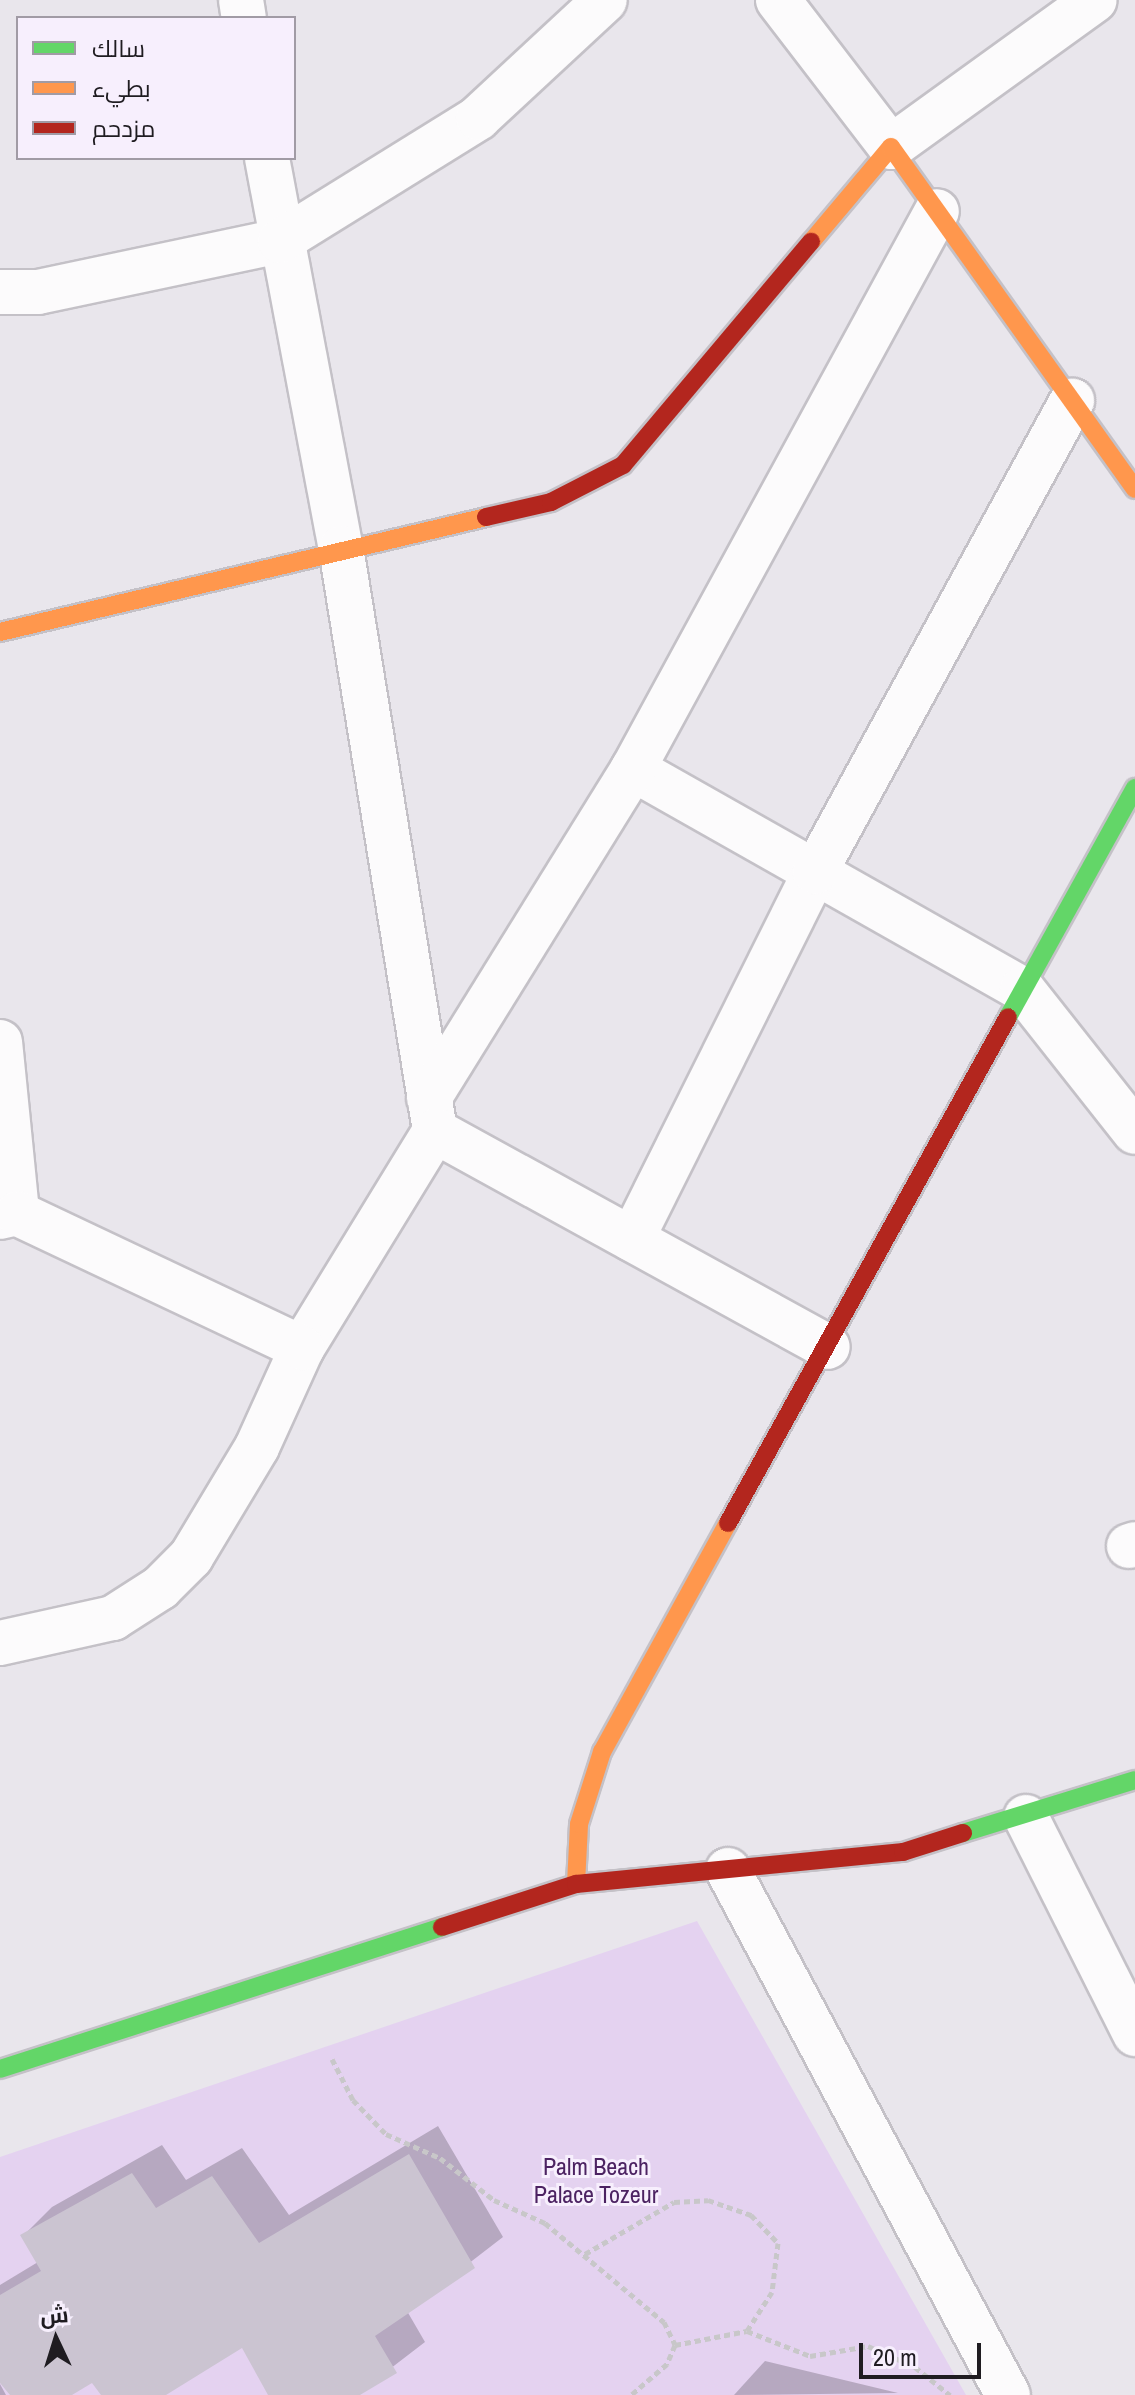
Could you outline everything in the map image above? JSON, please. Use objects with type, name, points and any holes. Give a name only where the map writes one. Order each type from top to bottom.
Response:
[{"type":"street","points":[[0,292],[38,292],[280,241],[478,118],[605,0]]},
{"type":"street","points":[[778,0],[891,147],[1135,489]]},
{"type":"street","points":[[0,632],[341,548],[551,502],[623,465],[891,147],[1095,0]]},
{"type":"street","points":[[267,160],[280,241],[341,548],[432,1114],[632,1239],[828,1347]]},
{"type":"street","points":[[0,1643],[113,1618],[160,1588],[191,1557],[249,1459],[302,1348],[432,1114],[633,769],[937,211]]},
{"type":"street","points":[[632,1239],[815,872],[1072,401]]},
{"type":"street","points":[[633,769],[1022,989],[1135,1132]]},
{"type":"street","points":[[576,1884],[579,1824],[602,1752],[1135,788]]},
{"type":"street","points":[[0,1042],[8,1215],[302,1348]]},
{"type":"street","points":[[0,2069],[576,1884],[660,1871],[728,1870],[903,1852],[1026,1817],[1135,1780]]},
{"type":"street","points":[[1026,1817],[1135,2034]]},
{"type":"street","points":[[728,1870],[1008,2395]]},
{"type":"path","points":[[332,2059],[353,2100],[386,2134],[440,2158],[585,2254],[664,2322],[675,2345],[667,2364],[631,2395]]},
{"type":"path","points":[[585,2254],[674,2202],[708,2200],[751,2215],[778,2243],[772,2292],[747,2331]]},
{"type":"path","points":[[675,2345],[747,2331],[810,2356],[868,2346],[915,2367],[950,2395]]},
{"type":"green space","name":"Palm Beach Palace Tozeur","points":[[697,1921],[966,2395],[0,2395],[0,2157]]},
{"type":"building","points":[[409,2154],[475,2268],[375,2336],[397,2373],[360,2395],[268,2395],[242,2348],[166,2395],[101,2395],[92,2383],[72,2395],[10,2395],[0,2383],[0,2295],[41,2271],[20,2235],[132,2173],[156,2208],[212,2176],[259,2243]]},
{"type":"traffic: fast","points":[[1008,1017],[1135,788]]},
{"type":"traffic: fast","points":[[963,1833],[1135,1780]]},
{"type":"traffic: fast","points":[[0,2069],[442,1927]]},
{"type":"traffic: slow","points":[[811,242],[891,147],[1135,489]]},
{"type":"traffic: slow","points":[[0,632],[486,517]]},
{"type":"traffic: slow","points":[[576,1884],[579,1824],[602,1752],[728,1523]]},
{"type":"traffic: jam","points":[[486,517],[551,502],[623,465],[811,242]]},
{"type":"traffic: jam","points":[[728,1523],[1008,1017]]},
{"type":"traffic: jam","points":[[442,1927],[576,1884],[903,1852],[963,1833]]}]
